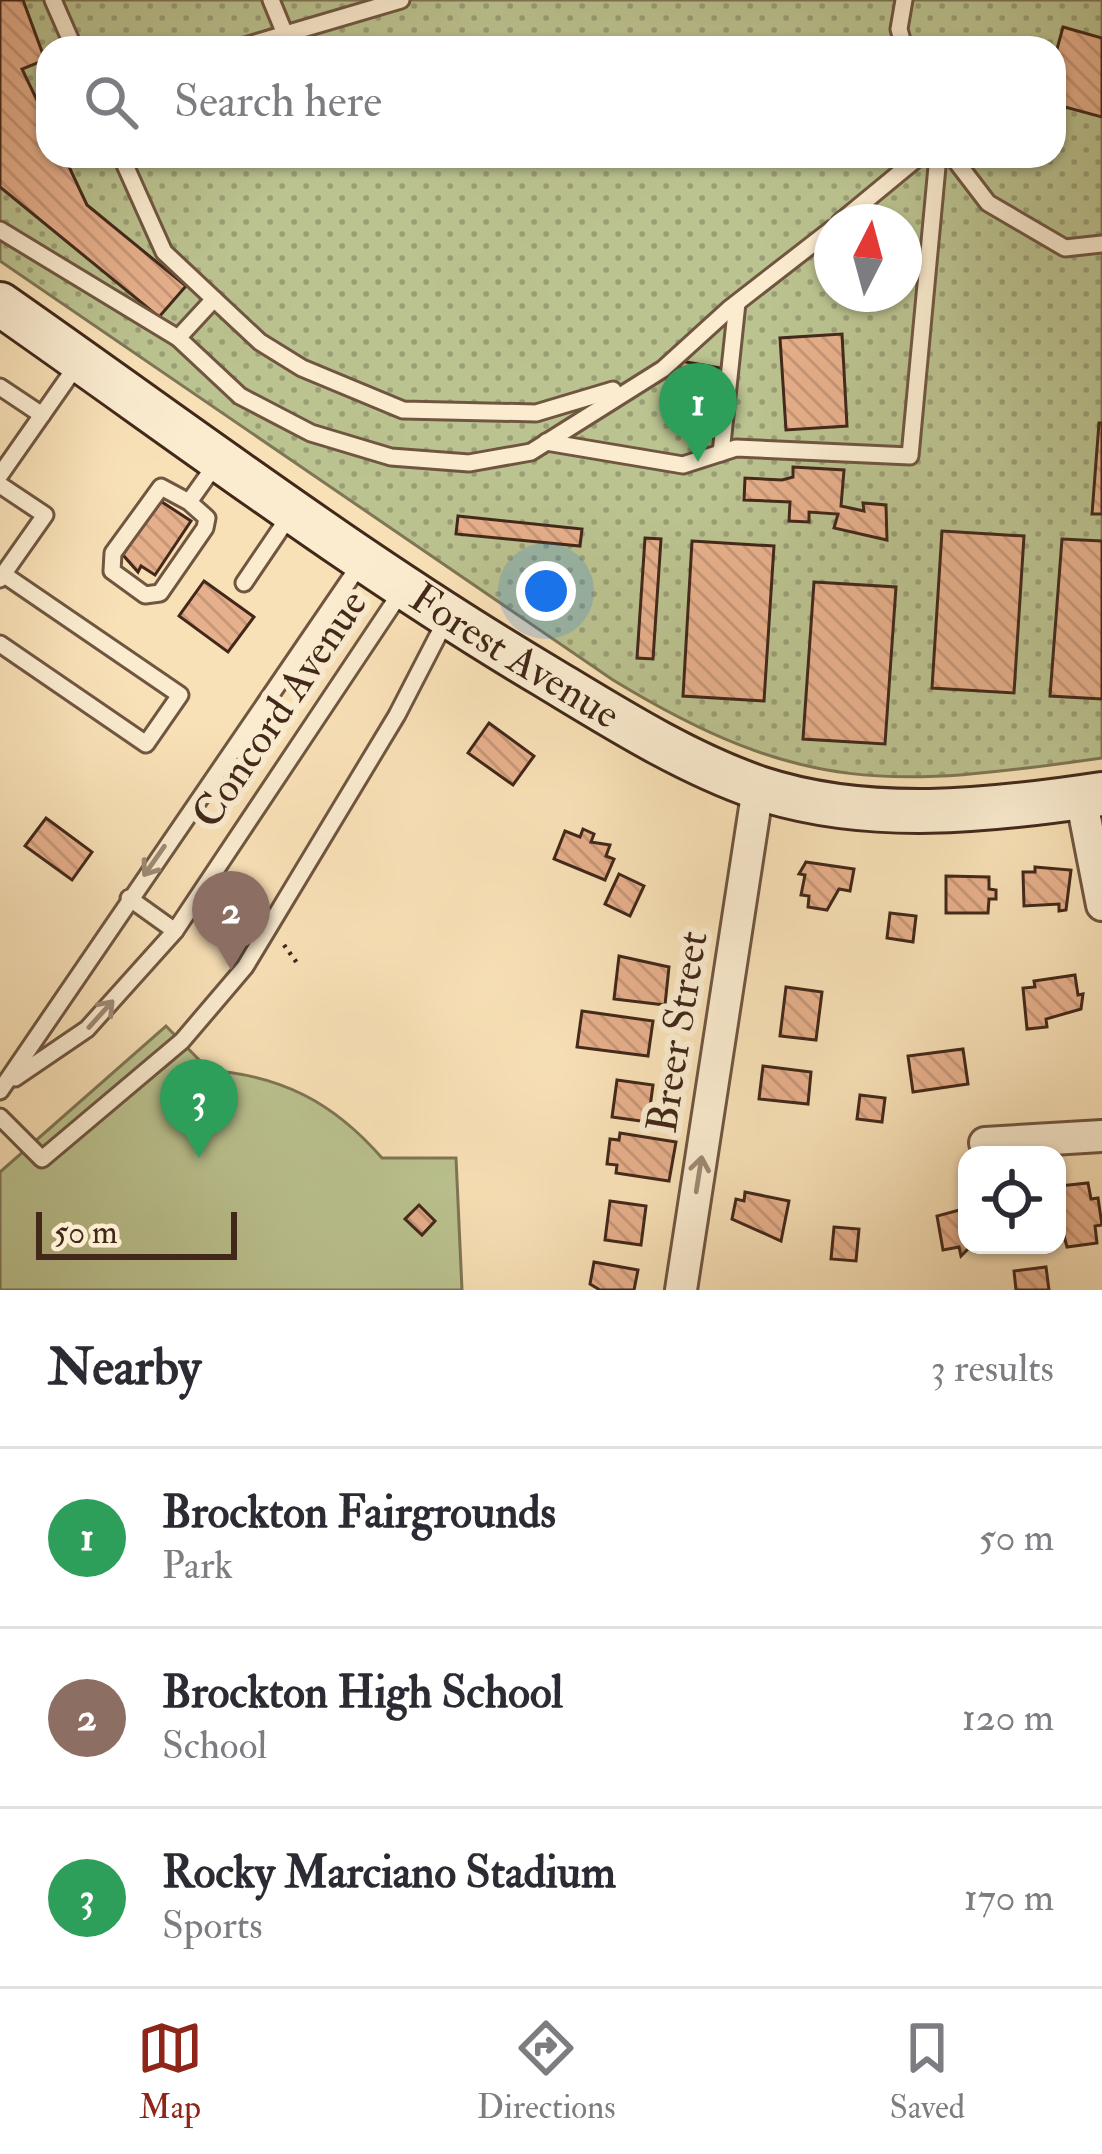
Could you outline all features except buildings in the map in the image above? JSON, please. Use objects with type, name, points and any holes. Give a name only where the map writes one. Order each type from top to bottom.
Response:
[{"type":"street","name":"Forest Avenue","points":[[0,304],[448,616],[620,721],[758,788],[841,806],[913,813],[1091,795]]},
{"type":"street","name":"Breer Street","points":[[681,1290],[758,788]]},
{"type":"street","points":[[1091,795],[1102,905]]},
{"type":"street","points":[[985,1143],[1102,1136]]},
{"type":"lane","points":[[53,0],[69,36]]},
{"type":"lane","points":[[272,0],[285,34]]},
{"type":"lane","points":[[278,36],[401,0]]},
{"type":"lane","points":[[901,36],[904,0]]},
{"type":"lane","points":[[126,168],[164,252],[260,342],[302,368],[403,410],[536,413],[642,381]]},
{"type":"lane","points":[[863,204],[906,168]]},
{"type":"lane","points":[[546,442],[682,465],[736,448],[910,456],[937,168]]},
{"type":"lane","points":[[961,168],[988,203],[1065,248],[1102,244]]},
{"type":"lane","points":[[0,230],[178,338],[240,396],[311,433],[391,457],[469,463],[531,452],[664,369],[814,243]]},
{"type":"lane","points":[[178,338],[214,299]]},
{"type":"lane","points":[[721,453],[737,303]]},
{"type":"lane","points":[[0,475],[80,360]]},
{"type":"lane","points":[[0,387],[42,415]]},
{"type":"lane","points":[[189,502],[220,458]]},
{"type":"lane","points":[[0,484],[45,514],[2,577],[180,695],[146,744],[0,644]]},
{"type":"lane","points":[[160,487],[189,502],[208,518],[206,528],[160,593],[145,595],[112,571],[113,553],[160,487]]},
{"type":"lane","points":[[244,583],[294,510]]},
{"type":"lane","name":"Concord Avenue","points":[[4,1087],[364,558]]},
{"type":"lane","name":"Concord Avenue","points":[[4,1087],[87,1029],[175,932],[404,586]]},
{"type":"lane","points":[[0,1117],[42,1159],[182,1041],[244,967],[397,715],[448,616]]},
{"type":"lane","points":[[129,898],[175,932]]},
{"type":"green space","points":[[0,0],[1102,0],[1102,758],[963,775],[849,773],[795,763],[739,745],[613,680],[0,261]]},
{"type":"green space","points":[[166,1026],[209,1070],[260,1078],[305,1095],[345,1121],[382,1158],[456,1158],[462,1290],[0,1290],[0,1172]]},
{"type":"place","name":"Brockton Fairgrounds","points":[[698,462]]},
{"type":"place","name":"Brockton High School","points":[[231,970]]},
{"type":"place","name":"Rocky Marciano Stadium","points":[[199,1158]]}]
